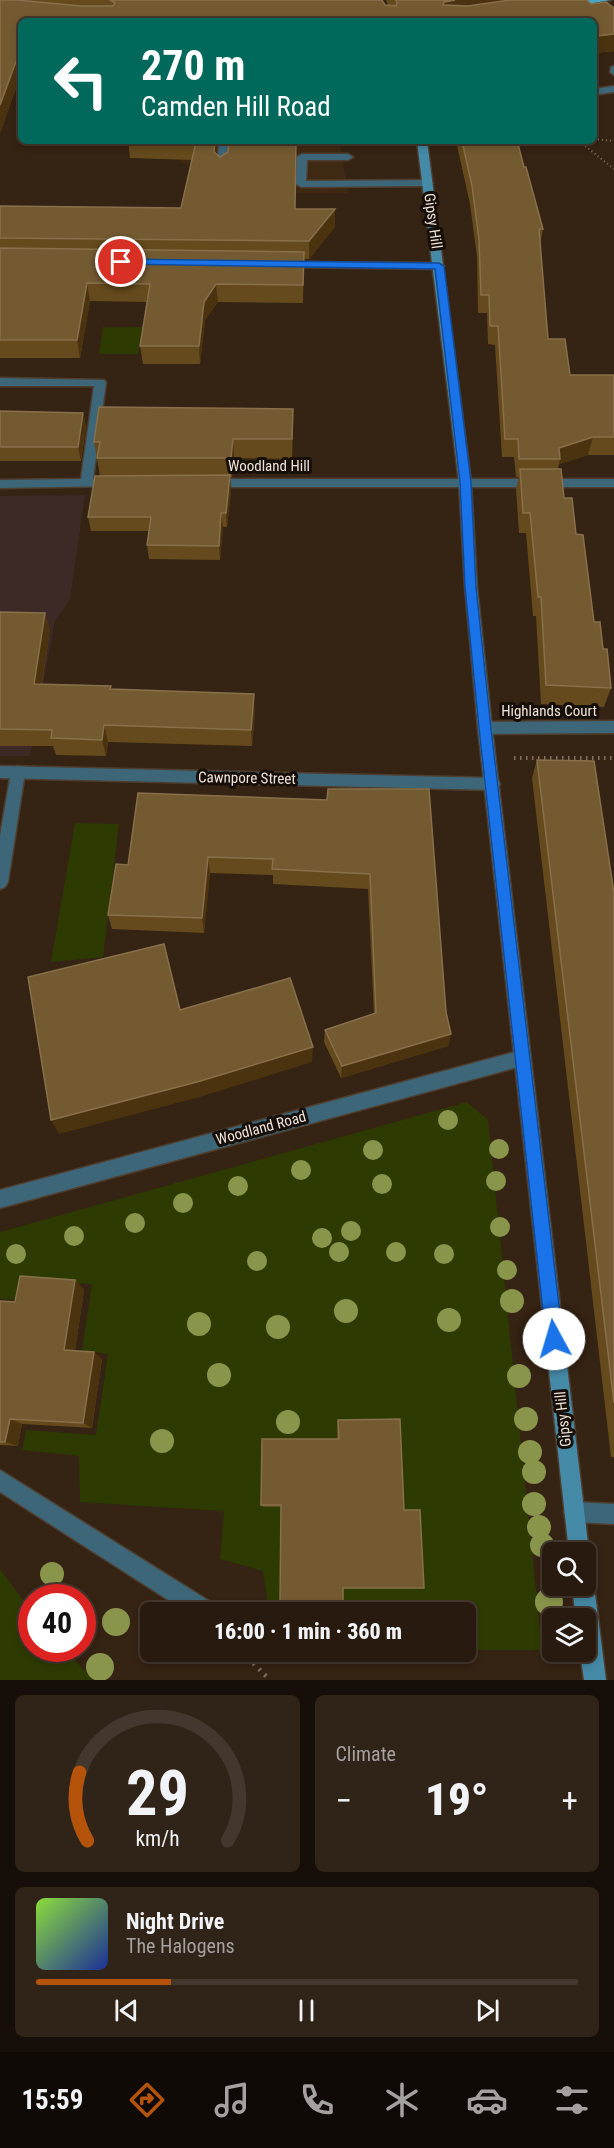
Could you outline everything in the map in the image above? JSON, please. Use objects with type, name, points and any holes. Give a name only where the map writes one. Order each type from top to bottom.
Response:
[{"type":"main road","points":[[558,7],[607,0]]},
{"type":"street","points":[[597,92],[614,89]]},
{"type":"street","points":[[222,170],[224,144]]},
{"type":"street","name":"Gipsy Hill","points":[[422,144],[465,482],[471,587],[485,728],[578,1542]]},
{"type":"street","points":[[348,158],[302,157],[301,184],[428,183]]},
{"type":"street","points":[[277,263],[439,266]]},
{"type":"street","points":[[0,382],[100,382],[87,483]]},
{"type":"street","points":[[0,484],[122,483]]},
{"type":"street","name":"Woodland Hill","points":[[203,483],[614,483]]},
{"type":"street","name":"Highlands Court","points":[[485,728],[614,727]]},
{"type":"street","name":"Cawnpore Street","points":[[0,772],[493,784]]},
{"type":"street","points":[[0,882],[18,772]]},
{"type":"street","name":"Woodland Road","points":[[0,1199],[522,1058]]},
{"type":"street","points":[[0,1480],[190,1602]]},
{"type":"street","points":[[574,1512],[614,1514]]},
{"type":"street","points":[[584,1596],[595,1680]]},
{"type":"path","points":[[597,139],[614,141]]},
{"type":"path","points":[[583,144],[614,169]]},
{"type":"path","points":[[489,758],[614,758]]},
{"type":"path","points":[[252,1662],[270,1680]]},
{"type":"shaded area","points":[[184,144],[340,144],[348,193],[191,194],[192,164],[180,163]]},
{"type":"shaded area","points":[[85,495],[70,599],[55,621],[30,756],[0,756],[0,496]]},
{"type":"green space","points":[[103,327],[142,327],[138,354],[99,354]]},
{"type":"green space","points":[[75,823],[119,824],[103,957],[51,962]]},
{"type":"green space","points":[[467,1102],[488,1120],[542,1650],[476,1650],[476,1602],[268,1602],[263,1571],[220,1559],[224,1511],[80,1502],[79,1456],[22,1450],[26,1430],[96,1435],[108,1354],[82,1350],[92,1284],[24,1280],[20,1300],[0,1299],[0,1232]],"holes":[[[337,1425],[399,1511],[341,1586],[282,1507],[263,1506],[337,1443]]]},
{"type":"green space","points":[[0,1569],[18,1593],[18,1662],[77,1662],[93,1680],[0,1680]]},
{"type":"building","points":[[0,0],[113,6],[115,3],[110,0],[382,0],[385,5],[396,6],[396,0],[455,0],[444,2],[443,5],[468,6],[510,0],[587,0],[591,4],[606,2],[614,8],[614,34],[597,36],[597,18],[18,18],[18,56],[0,105]]},
{"type":"building","points":[[196,144],[215,144],[214,152],[220,157],[228,152],[229,144],[296,144],[295,209],[335,209],[309,241],[0,238],[0,206],[181,208]]},
{"type":"building","points":[[463,144],[518,144],[543,229],[539,229],[548,339],[565,339],[570,375],[614,375],[614,437],[593,437],[559,448],[560,459],[519,459],[518,439],[505,439],[498,326],[490,326],[489,295],[481,295],[479,239],[472,186]]},
{"type":"building","points":[[0,248],[304,252],[303,285],[216,284],[204,302],[199,346],[140,346],[150,284],[87,283],[77,340],[0,340]]},
{"type":"building","points":[[99,407],[293,409],[292,439],[233,439],[231,458],[97,458],[100,442],[94,442]]},
{"type":"building","points":[[0,411],[83,413],[78,447],[0,447]]},
{"type":"building","points":[[520,469],[561,469],[564,498],[572,498],[576,534],[583,535],[594,622],[600,622],[603,649],[607,649],[611,688],[546,685],[541,597],[538,597],[530,513],[523,513]]},
{"type":"building","points":[[230,475],[226,513],[221,513],[219,546],[147,545],[151,517],[88,517],[95,476]]},
{"type":"building","points":[[0,612],[45,613],[34,684],[254,694],[251,730],[104,725],[102,740],[51,738],[52,730],[0,729]]},
{"type":"building","points":[[537,760],[594,761],[614,893],[614,1403]]},
{"type":"building","points":[[328,789],[429,789],[446,1012],[451,1034],[342,1066],[325,1030],[376,1013],[370,874],[272,869],[273,859],[208,857],[202,918],[108,915],[116,864],[128,865],[138,793],[327,800]]},
{"type":"building","points":[[164,944],[180,1010],[290,978],[313,1047],[197,1082],[51,1120],[28,977]]},
{"type":"building","points":[[20,1276],[75,1280],[64,1350],[94,1352],[83,1423],[10,1419],[5,1442],[0,1442],[0,1301],[15,1302]]},
{"type":"building","points":[[400,1419],[404,1510],[420,1510],[424,1588],[343,1588],[343,1602],[280,1602],[281,1505],[261,1505],[262,1439],[339,1439],[338,1420]]},
{"type":"route","points":[[121,262],[439,266],[465,482],[471,587],[485,728],[554,1339]]}]
